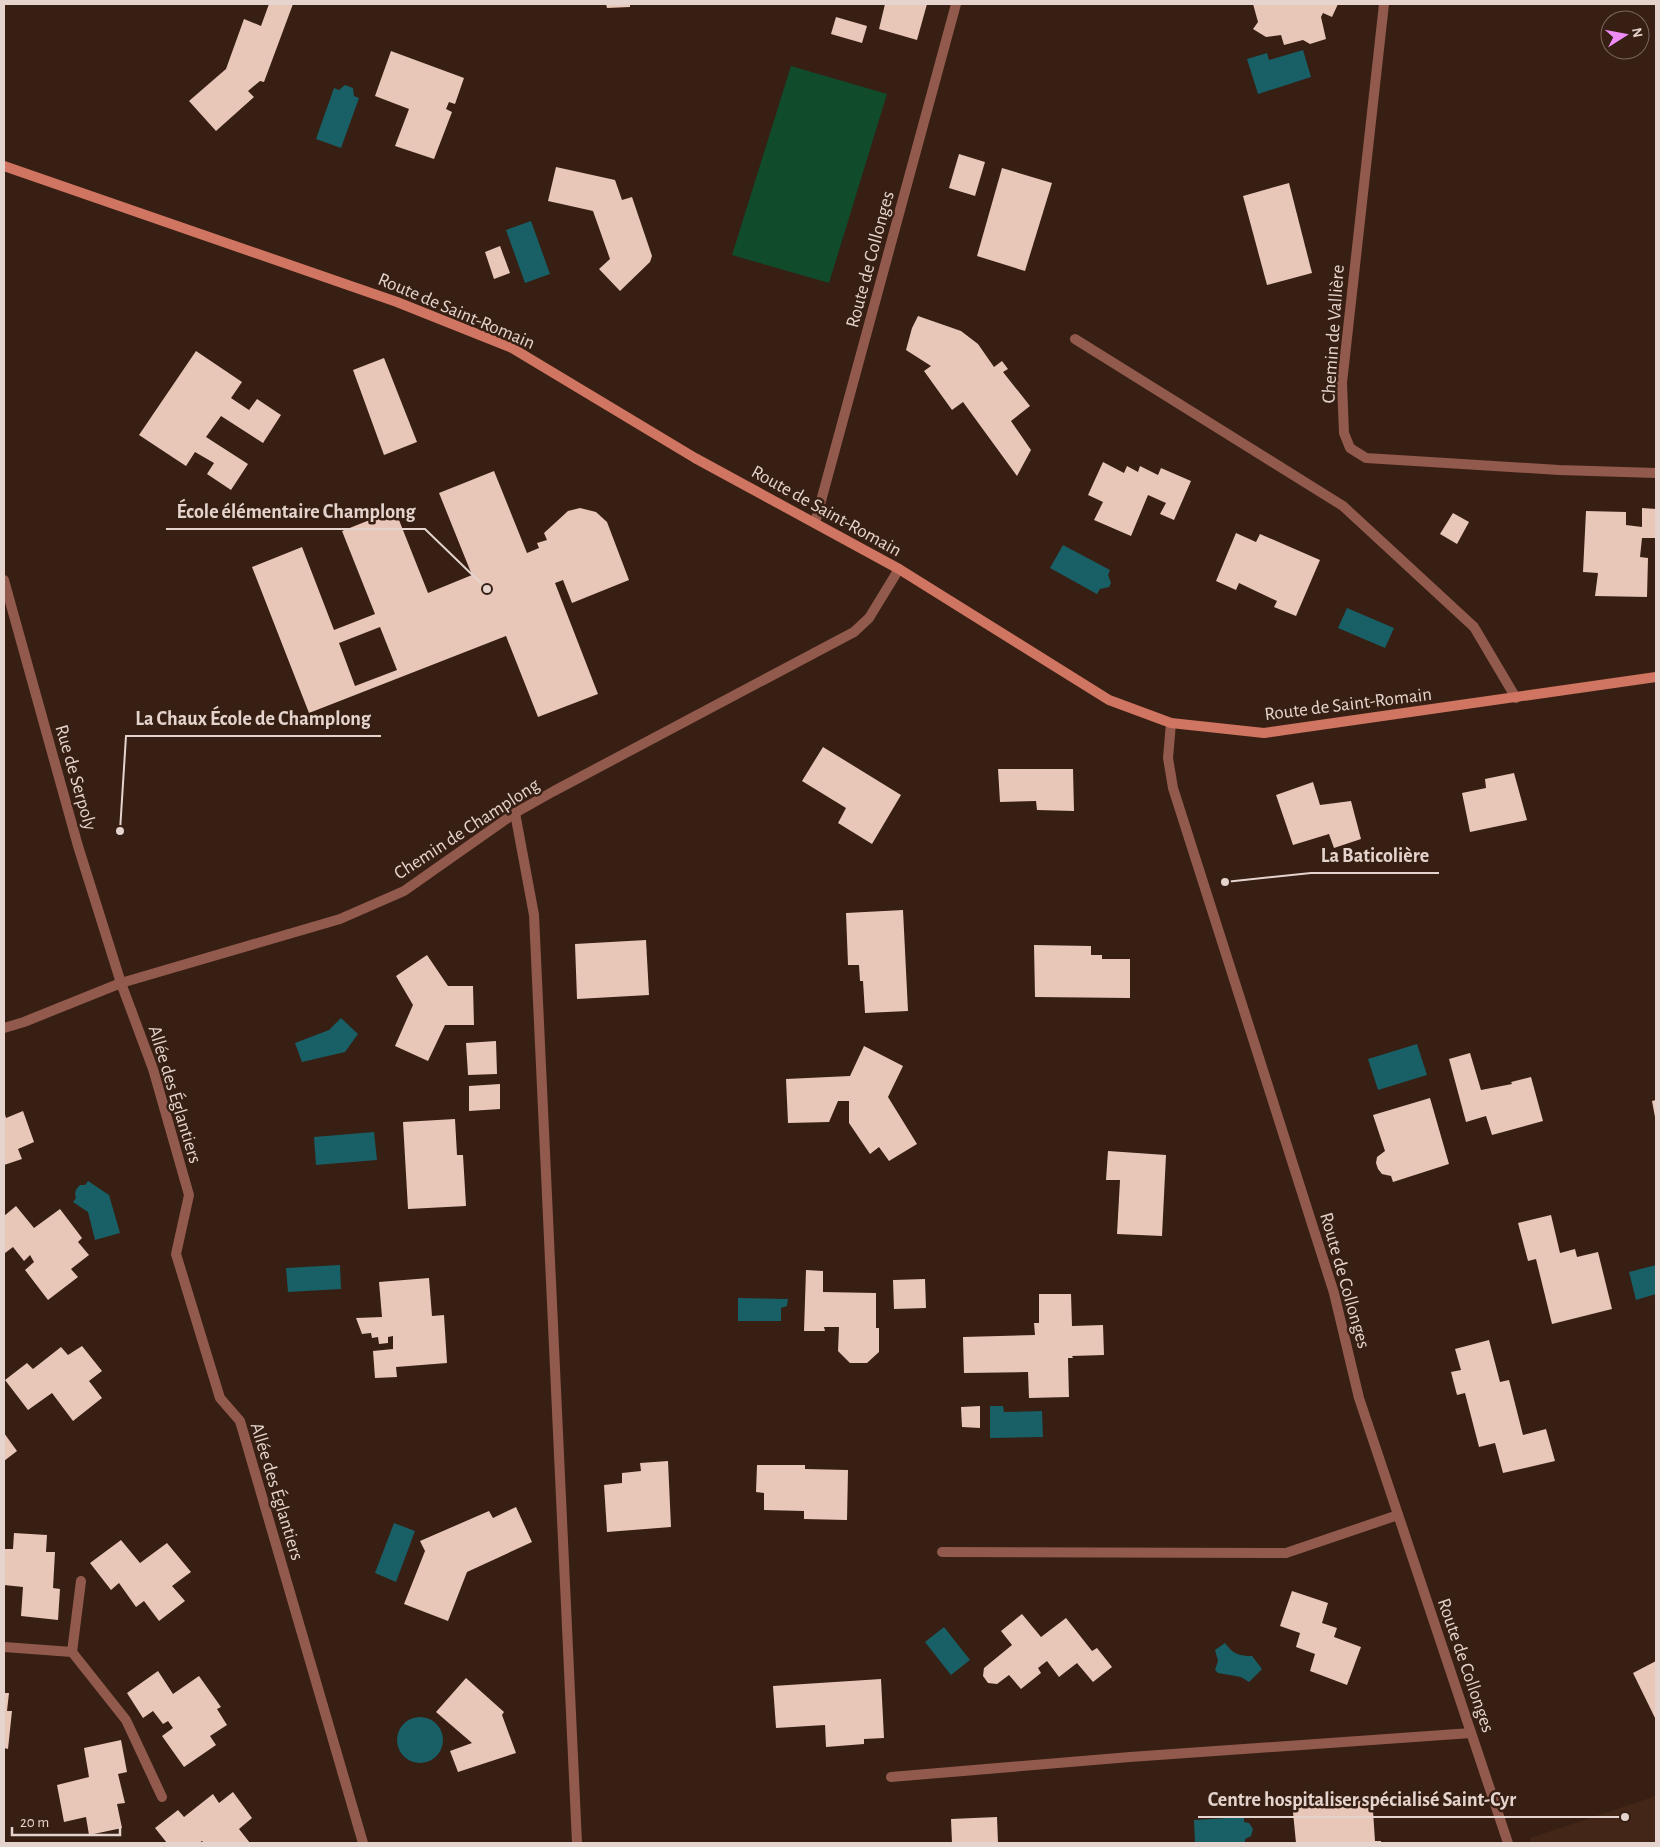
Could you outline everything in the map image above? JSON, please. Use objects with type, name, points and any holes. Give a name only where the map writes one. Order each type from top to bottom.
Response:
[{"type":"main road","name":"Route de Saint-Romain","points":[[4,166],[397,302],[512,348],[695,458],[899,569],[1109,700],[1170,723],[1264,734],[1656,677]]},
{"type":"street","name":"Route de Collonges","points":[[815,523],[956,4]]},
{"type":"street","name":"Chemin de Vallière","points":[[1384,4],[1342,383],[1344,433],[1350,448],[1366,458],[1559,470],[1656,473]]},
{"type":"street","points":[[1074,339],[1343,506],[1474,627],[1516,698]]},
{"type":"street","name":"Chemin de Champlong","points":[[4,1028],[24,1022],[121,983],[340,920],[404,891],[514,813],[854,632],[869,618],[899,569]]},
{"type":"street","name":"Rue de Serpoly","points":[[4,580],[78,846],[121,983]]},
{"type":"street","name":"Route de Collonges","points":[[1170,723],[1168,758],[1173,788],[1334,1293],[1359,1398],[1508,1843]]},
{"type":"street","points":[[514,813],[534,915],[577,1843]]},
{"type":"street","name":"Allée des Églantiers","points":[[121,983],[153,1069],[189,1195],[176,1254],[220,1398],[240,1421],[363,1843]]},
{"type":"street","points":[[942,1552],[1286,1553],[1398,1515]]},
{"type":"street","points":[[81,1581],[72,1652],[126,1720],[162,1797]]},
{"type":"street","points":[[4,1647],[72,1652]]},
{"type":"street","points":[[891,1777],[1130,1757],[1471,1734]]},
{"type":"shaded area","points":[[1656,1796],[1656,1843],[1531,1843],[1530,1838]]},
{"type":"green space","points":[[791,66],[887,94],[829,283],[732,255]]},
{"type":"water","points":[[1303,50],[1311,77],[1258,94],[1247,59],[1267,53],[1269,60]]},
{"type":"water","points":[[345,85],[353,88],[354,96],[359,98],[341,148],[316,139],[334,88],[339,90]]},
{"type":"water","points":[[531,221],[550,274],[525,283],[506,230]]},
{"type":"water","points":[[1063,545],[1110,570],[1108,575],[1111,583],[1109,587],[1100,589],[1097,594],[1050,568]]},
{"type":"water","points":[[1347,608],[1394,628],[1385,648],[1338,628]]},
{"type":"water","points":[[341,1018],[358,1034],[345,1052],[302,1062],[295,1043],[329,1030]]},
{"type":"water","points":[[1417,1044],[1427,1075],[1378,1090],[1368,1059]]},
{"type":"water","points":[[374,1132],[377,1160],[316,1165],[314,1137]]},
{"type":"water","points":[[88,1181],[109,1195],[120,1233],[95,1240],[88,1212],[73,1202],[76,1198],[75,1192],[77,1188],[80,1185],[85,1185]]},
{"type":"water","points":[[340,1265],[341,1289],[288,1292],[286,1268]]},
{"type":"water","points":[[1656,1265],[1656,1294],[1636,1300],[1629,1272]]},
{"type":"water","points":[[738,1298],[788,1299],[787,1306],[781,1308],[781,1321],[738,1321]]},
{"type":"water","points":[[990,1406],[1003,1406],[1004,1412],[1042,1411],[1043,1437],[990,1438]]},
{"type":"water","points":[[394,1523],[415,1531],[396,1582],[375,1573]]},
{"type":"water","points":[[944,1627],[970,1660],[951,1675],[925,1642]]},
{"type":"water","points":[[1225,1643],[1237,1654],[1252,1656],[1262,1669],[1249,1682],[1241,1677],[1218,1673],[1215,1670],[1218,1661],[1215,1650]]},
{"type":"water","points":[[415,1717],[425,1717],[437,1723],[442,1731],[442,1749],[437,1757],[429,1762],[415,1763],[407,1760],[400,1753],[397,1745],[397,1735],[400,1727],[407,1720]]},
{"type":"water","points":[[1244,1817],[1244,1822],[1249,1823],[1253,1829],[1251,1836],[1245,1839],[1245,1843],[1195,1843],[1194,1820]]},
{"type":"building","points":[[269,4],[293,4],[264,82],[260,81],[248,91],[254,97],[216,131],[189,101],[226,69],[244,19],[261,26]]},
{"type":"building","points":[[606,4],[630,4],[630,7],[607,8]]},
{"type":"building","points":[[885,4],[927,4],[917,40],[879,29]]},
{"type":"building","points":[[1253,4],[1338,4],[1332,17],[1323,13],[1321,17],[1326,39],[1310,44],[1303,40],[1284,45],[1281,35],[1266,37],[1253,29],[1258,22]]},
{"type":"building","points":[[836,17],[867,26],[862,43],[831,34]]},
{"type":"building","points":[[391,51],[464,78],[455,104],[449,102],[446,109],[452,112],[434,159],[395,146],[409,109],[375,96]]},
{"type":"building","points":[[959,154],[985,162],[975,196],[949,188]]},
{"type":"building","points":[[556,167],[615,180],[622,200],[632,197],[652,256],[650,262],[620,291],[599,269],[610,259],[593,211],[548,201]]},
{"type":"building","points":[[1002,168],[1052,183],[1025,271],[977,256]]},
{"type":"building","points":[[1289,183],[1312,273],[1267,285],[1243,196]]},
{"type":"building","points":[[500,246],[510,273],[494,279],[485,252]]},
{"type":"building","points":[[918,316],[961,331],[978,344],[994,367],[1002,361],[1008,369],[1003,372],[1030,406],[1011,421],[1031,450],[1017,476],[963,402],[952,410],[924,371],[931,366],[906,350],[912,328]]},
{"type":"building","points":[[196,351],[242,382],[231,398],[249,410],[257,399],[281,415],[263,443],[221,416],[206,437],[248,464],[231,490],[207,474],[214,463],[195,452],[186,466],[139,435]]},
{"type":"building","points":[[384,358],[417,442],[384,455],[353,370]]},
{"type":"building","points":[[1103,462],[1124,473],[1127,466],[1138,472],[1140,466],[1158,475],[1161,468],[1191,481],[1174,520],[1160,514],[1166,503],[1148,495],[1131,536],[1094,520],[1103,502],[1088,495]]},
{"type":"building","points":[[494,471],[527,553],[539,548],[537,543],[547,540],[544,533],[568,511],[580,508],[596,512],[607,522],[629,580],[572,603],[563,580],[555,583],[598,694],[538,717],[506,636],[309,713],[252,567],[302,547],[334,630],[375,614],[342,531],[395,510],[428,593],[472,575],[439,493]],"holes":[[[380,627],[397,670],[355,686],[339,643]]]},
{"type":"building","points":[[1642,508],[1656,509],[1656,538],[1642,538],[1640,557],[1648,558],[1647,597],[1595,596],[1598,573],[1583,572],[1586,511],[1626,512],[1626,525],[1642,527]]},
{"type":"building","points":[[1453,513],[1469,522],[1457,544],[1440,534]]},
{"type":"building","points":[[1236,533],[1256,542],[1260,534],[1320,560],[1296,616],[1274,607],[1277,601],[1239,583],[1236,590],[1216,581]]},
{"type":"building","points":[[823,747],[901,795],[872,844],[838,823],[846,808],[802,781]]},
{"type":"building","points":[[998,769],[1073,769],[1074,811],[1037,810],[1036,801],[1000,802]]},
{"type":"building","points":[[1514,773],[1527,820],[1470,832],[1462,793],[1486,788],[1485,779]]},
{"type":"building","points":[[1313,782],[1320,805],[1351,801],[1361,839],[1334,848],[1329,834],[1293,845],[1276,795]]},
{"type":"building","points":[[903,910],[908,1011],[865,1013],[863,981],[860,981],[859,965],[848,965],[846,913]]},
{"type":"building","points":[[646,940],[649,995],[577,999],[575,944]]},
{"type":"building","points":[[1034,945],[1091,946],[1091,955],[1102,955],[1102,959],[1130,959],[1130,998],[1035,997]]},
{"type":"building","points":[[427,955],[448,986],[473,986],[474,1025],[445,1025],[428,1061],[395,1046],[413,1005],[396,976]]},
{"type":"building","points":[[496,1041],[497,1074],[468,1075],[466,1043]]},
{"type":"building","points":[[864,1046],[903,1066],[888,1097],[917,1144],[889,1161],[879,1147],[870,1154],[849,1123],[849,1101],[838,1101],[829,1122],[788,1123],[786,1079],[850,1076]]},
{"type":"building","points":[[1470,1053],[1481,1090],[1512,1084],[1511,1082],[1531,1077],[1543,1121],[1492,1135],[1486,1116],[1466,1122],[1449,1059]]},
{"type":"building","points":[[500,1084],[500,1109],[469,1111],[469,1086]]},
{"type":"building","points":[[1430,1098],[1449,1164],[1393,1182],[1391,1176],[1382,1174],[1376,1163],[1377,1157],[1385,1151],[1373,1115]]},
{"type":"building","points":[[1656,1100],[1656,1117],[1655,1117],[1652,1101]]},
{"type":"building","points":[[4,1111],[6,1118],[23,1111],[34,1142],[18,1149],[22,1159],[4,1165]]},
{"type":"building","points":[[455,1119],[457,1155],[463,1155],[466,1206],[408,1209],[403,1122]]},
{"type":"building","points":[[1108,1151],[1166,1155],[1162,1236],[1117,1234],[1120,1180],[1106,1180]]},
{"type":"building","points":[[16,1206],[34,1228],[60,1209],[82,1238],[78,1242],[89,1255],[71,1269],[78,1277],[48,1300],[25,1270],[34,1262],[30,1255],[24,1261],[13,1247],[4,1252],[4,1216]]},
{"type":"building","points":[[1551,1215],[1560,1253],[1575,1249],[1577,1257],[1598,1252],[1612,1309],[1552,1324],[1536,1259],[1528,1261],[1518,1223]]},
{"type":"building","points":[[806,1270],[823,1271],[823,1292],[876,1293],[876,1328],[879,1328],[879,1352],[867,1363],[850,1363],[838,1351],[839,1327],[824,1327],[825,1331],[804,1331]]},
{"type":"building","points":[[429,1278],[432,1316],[444,1315],[447,1363],[396,1367],[397,1377],[375,1378],[373,1351],[393,1349],[393,1336],[388,1337],[388,1343],[379,1344],[378,1337],[372,1338],[371,1333],[362,1334],[356,1318],[382,1317],[379,1282]]},
{"type":"building","points":[[925,1279],[926,1308],[894,1309],[893,1280]]},
{"type":"building","points":[[1039,1294],[1071,1294],[1072,1326],[1103,1325],[1104,1355],[1072,1356],[1073,1358],[1068,1358],[1069,1397],[1029,1398],[1028,1372],[964,1373],[963,1337],[1035,1335],[1034,1323],[1039,1323]]},
{"type":"building","points":[[1489,1340],[1500,1382],[1509,1380],[1523,1435],[1546,1429],[1555,1461],[1503,1473],[1495,1443],[1479,1447],[1465,1393],[1457,1395],[1451,1372],[1461,1370],[1455,1349]]},
{"type":"building","points":[[82,1346],[102,1371],[89,1381],[102,1398],[73,1421],[52,1393],[28,1410],[5,1380],[27,1363],[33,1369],[61,1347],[68,1355]]},
{"type":"building","points":[[980,1406],[980,1428],[962,1427],[961,1407]]},
{"type":"building","points":[[4,1433],[17,1451],[4,1461]]},
{"type":"building","points":[[668,1461],[671,1527],[607,1532],[604,1485],[622,1483],[622,1473],[641,1471],[640,1463]]},
{"type":"building","points":[[757,1465],[805,1465],[805,1469],[848,1470],[847,1520],[804,1519],[804,1511],[764,1510],[764,1493],[756,1492]]},
{"type":"building","points":[[516,1507],[532,1542],[467,1572],[448,1621],[404,1604],[425,1551],[420,1541],[489,1511],[493,1518]]},
{"type":"building","points":[[14,1533],[47,1535],[46,1552],[55,1552],[53,1588],[60,1589],[58,1620],[21,1616],[23,1587],[4,1585],[4,1549],[13,1549]]},
{"type":"building","points":[[121,1540],[140,1563],[167,1543],[191,1572],[172,1586],[185,1601],[159,1621],[144,1601],[136,1607],[119,1583],[111,1590],[90,1563]]},
{"type":"building","points":[[1292,1591],[1328,1603],[1322,1623],[1337,1628],[1334,1637],[1361,1647],[1347,1685],[1310,1671],[1315,1654],[1296,1647],[1300,1633],[1280,1626]]},
{"type":"building","points":[[1022,1614],[1041,1637],[1066,1618],[1092,1651],[1097,1648],[1112,1667],[1093,1682],[1077,1663],[1059,1677],[1047,1661],[1038,1668],[1041,1673],[1021,1689],[1009,1675],[997,1684],[988,1683],[983,1676],[984,1668],[1012,1645],[1001,1631]]},
{"type":"building","points":[[1656,1661],[1656,1720],[1633,1673]]},
{"type":"building","points":[[158,1671],[173,1694],[199,1676],[221,1707],[217,1709],[227,1725],[210,1736],[216,1745],[184,1767],[162,1736],[173,1728],[168,1721],[163,1724],[153,1711],[143,1718],[127,1693]]},
{"type":"building","points":[[466,1678],[504,1712],[502,1715],[516,1753],[458,1772],[450,1751],[472,1743],[436,1712]]},
{"type":"building","points":[[881,1679],[884,1738],[864,1739],[864,1744],[826,1747],[825,1725],[776,1728],[773,1686]]},
{"type":"building","points":[[4,1693],[9,1693],[7,1711],[12,1711],[8,1749],[4,1748]]},
{"type":"building","points":[[121,1740],[127,1772],[118,1774],[125,1803],[117,1804],[122,1828],[89,1835],[86,1817],[64,1822],[57,1785],[89,1777],[84,1748]]},
{"type":"building","points":[[233,1792],[252,1818],[239,1829],[250,1843],[204,1843],[202,1841],[199,1843],[167,1843],[155,1828],[178,1810],[184,1817],[213,1794],[219,1803]]},
{"type":"building","points":[[1372,1796],[1375,1841],[1381,1841],[1381,1843],[1296,1843],[1292,1802]]},
{"type":"building","points":[[997,1817],[998,1843],[952,1843],[951,1819]]},
{"type":"place","name":"École élémentaire Champlong","points":[[487,589]]},
{"type":"place","name":"La Chaux École de Champlong","points":[[120,831]]},
{"type":"place","name":"La Baticolière","points":[[1225,882]]},
{"type":"place","name":"Centre hospitaliser spécialisé Saint-Cyr","points":[[1625,1817]]}]
